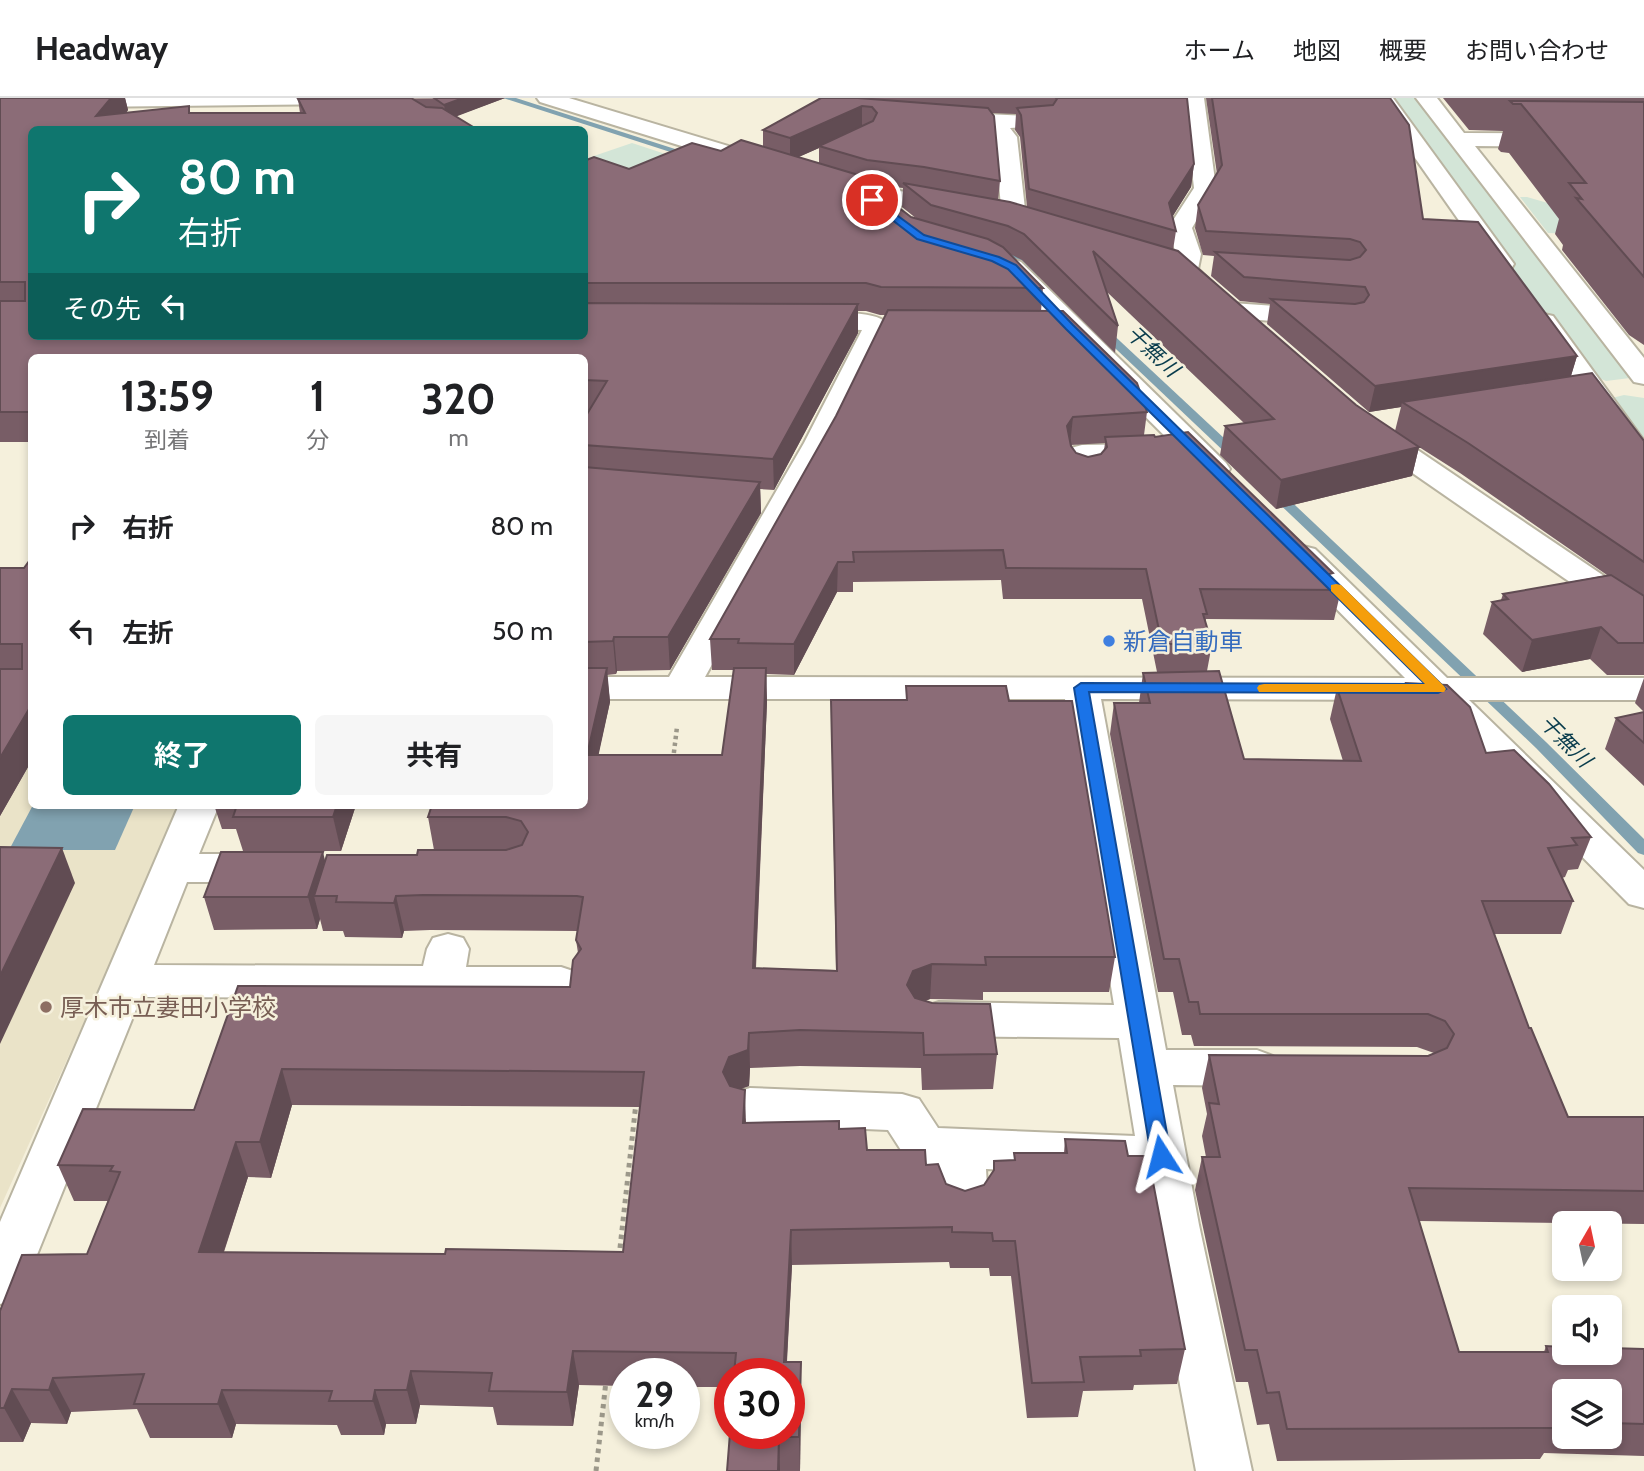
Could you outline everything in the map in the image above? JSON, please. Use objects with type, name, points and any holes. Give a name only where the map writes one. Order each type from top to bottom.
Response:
[{"type":"street","points":[[0,102],[350,98]]},
{"type":"street","points":[[547,98],[791,172]]},
{"type":"street","points":[[1194,98],[1205,187],[1180,228],[1187,245],[1187,266],[1262,337]]},
{"type":"street","points":[[1383,98],[1524,294],[1579,391],[1644,461]]},
{"type":"street","points":[[1426,98],[1644,378],[1579,391]]},
{"type":"street","points":[[195,100],[207,114],[209,122]]},
{"type":"street","points":[[927,117],[993,122],[1042,121]]},
{"type":"street","points":[[993,122],[1006,137],[1014,218]]},
{"type":"street","points":[[1458,139],[1644,141]]},
{"type":"street","points":[[816,179],[868,196],[923,200],[1014,218],[1040,226]]},
{"type":"street","points":[[868,196],[901,223]]},
{"type":"street","points":[[983,255],[1012,267],[1056,327],[1186,441],[1235,489]]},
{"type":"street","points":[[1232,311],[1349,319]]},
{"type":"street","points":[[681,688],[772,502],[820,443],[891,326],[866,322],[786,321]]},
{"type":"street","points":[[1403,419],[1357,421],[1644,618]]},
{"type":"street","points":[[1082,455],[1146,454],[1165,451],[1186,441]]},
{"type":"street","points":[[1283,537],[1447,689],[1644,894]]},
{"type":"street","points":[[588,688],[1644,689]]},
{"type":"street","points":[[1081,688],[1161,1156],[1224,1471]]},
{"type":"street","points":[[0,1282],[197,809]]},
{"type":"street","points":[[173,868],[298,868]]},
{"type":"street","points":[[125,981],[444,966],[561,983]]},
{"type":"street","points":[[930,1019],[1139,1022]]},
{"type":"street","points":[[1147,1068],[1296,1068]]},
{"type":"street","points":[[750,1106],[902,1112],[925,1147],[1161,1156]]},
{"type":"street","points":[[961,1149],[963,1204]]},
{"type":"path","points":[[672,770],[681,688]]},
{"type":"path","points":[[618,1265],[636,1100]]},
{"type":"path","points":[[596,1471],[607,1375]]},
{"type":"shaded area","name":"厚木市立妻田小学校","points":[[0,696],[28,696],[28,809],[180,809],[0,1208]]},
{"type":"green space","points":[[1389,98],[1419,98],[1632,374],[1630,378],[1606,381],[1589,374]]},
{"type":"green space","points":[[632,143],[705,167],[588,204],[588,158]]},
{"type":"green space","points":[[1520,197],[1634,228],[1630,236],[1548,233]]},
{"type":"green space","points":[[1624,395],[1644,398],[1644,444],[1612,398]]},
{"type":"water","points":[[31,809],[133,809],[115,850],[9,850]]},
{"type":"building","points":[[0,98],[111,98],[96,116],[189,106],[189,113],[305,113],[298,99],[411,98],[426,107],[442,108],[471,126],[28,126],[28,340],[588,340],[588,303],[858,304],[773,459],[588,445],[588,412],[607,381],[588,380],[588,354],[28,354],[28,412],[0,412],[0,301],[25,301],[25,282],[0,282]]},
{"type":"building","points":[[434,98],[463,98],[444,105]]},
{"type":"building","points":[[821,98],[858,98],[988,108],[994,116],[1000,181],[867,160],[819,146],[873,121],[877,113],[872,107],[862,106],[790,138],[763,130]]},
{"type":"building","points":[[1056,98],[1187,98],[1194,164],[1169,203],[1176,231],[1029,189],[1021,115],[1017,108],[1053,105]]},
{"type":"building","points":[[1212,98],[1390,98],[1409,125],[1423,219],[1478,222],[1577,356],[1375,386],[1271,299],[1355,304],[1364,302],[1369,295],[1365,287],[1244,277],[1215,252],[1350,260],[1360,257],[1366,250],[1360,242],[1350,239],[1206,231],[1198,205],[1222,165]]},
{"type":"building","points":[[1510,101],[1644,102],[1644,277],[1576,198],[1582,199],[1569,183],[1586,183],[1521,104],[1513,104]]},
{"type":"building","points":[[741,140],[855,174],[911,217],[988,239],[1003,247],[1043,288],[881,287],[866,283],[588,283],[588,159],[594,157],[629,169],[692,143],[721,151]]},
{"type":"building","points":[[903,183],[1010,202],[1178,251],[1356,405],[1419,447],[1281,480],[1225,426],[1274,419],[1093,251],[1118,326],[1024,234],[1008,226],[931,205]]},
{"type":"building","points":[[888,310],[1063,311],[1137,383],[1147,412],[1073,417],[1067,426],[1071,446],[1076,453],[1088,457],[1101,454],[1107,447],[1105,437],[1155,437],[1188,432],[1333,573],[1326,575],[1341,590],[1200,589],[1207,614],[1203,614],[1212,644],[1162,644],[1146,569],[1006,568],[1003,550],[853,552],[854,562],[838,562],[794,644],[738,643],[739,639],[710,639],[836,416]]},
{"type":"building","points":[[1592,373],[1644,441],[1644,562],[1468,443],[1402,402]]},
{"type":"building","points":[[588,467],[760,482],[668,637],[614,637],[613,641],[588,642]]},
{"type":"building","points":[[28,562],[28,711],[0,758],[0,669],[22,669],[22,644],[0,644],[0,568],[24,568]]},
{"type":"building","points":[[1611,575],[1644,596],[1644,643],[1618,643],[1601,627],[1532,640],[1492,602],[1508,599],[1503,594]]},
{"type":"building","points":[[588,668],[607,668],[588,751]]},
{"type":"building","points":[[734,668],[766,668],[753,968],[837,971],[831,700],[907,700],[906,686],[1006,686],[1009,701],[1072,701],[1115,957],[985,957],[986,965],[932,964],[913,971],[907,985],[915,998],[932,1003],[990,1004],[997,1054],[924,1055],[923,1033],[800,1030],[749,1033],[748,1050],[729,1057],[723,1072],[730,1086],[745,1090],[743,1123],[839,1121],[839,1129],[865,1128],[867,1150],[925,1150],[926,1165],[938,1164],[946,1184],[965,1191],[984,1185],[994,1170],[994,1161],[1015,1160],[1014,1153],[1067,1153],[1065,1139],[1125,1141],[1128,1156],[1148,1156],[1185,1349],[1140,1350],[1141,1356],[1080,1357],[1084,1382],[1032,1383],[1015,1241],[993,1241],[992,1233],[952,1232],[952,1227],[791,1230],[784,1358],[736,1358],[736,1353],[573,1351],[567,1392],[489,1391],[492,1373],[411,1371],[407,1390],[375,1390],[373,1401],[329,1401],[332,1391],[222,1390],[218,1404],[134,1404],[144,1374],[53,1378],[49,1390],[12,1389],[4,1408],[0,1408],[0,1311],[22,1255],[87,1254],[120,1172],[110,1171],[113,1166],[58,1165],[83,1109],[194,1110],[238,986],[570,987],[573,960],[581,949],[576,940],[583,897],[423,895],[396,896],[394,903],[336,902],[337,896],[314,896],[327,855],[417,855],[418,850],[506,850],[522,845],[528,832],[521,821],[506,817],[428,817],[431,809],[588,809],[588,755],[722,755]],"holes":[[[282,1069],[644,1072],[623,1252],[446,1249],[445,1254],[199,1252],[236,1142],[260,1142]]]},
{"type":"building","points":[[1219,671],[1244,759],[1361,761],[1337,688],[1408,689],[1406,683],[1447,685],[1470,707],[1486,753],[1514,750],[1549,784],[1591,837],[1572,838],[1577,845],[1548,848],[1573,901],[1482,901],[1529,1028],[1568,1117],[1644,1117],[1644,1191],[1409,1188],[1459,1352],[1548,1352],[1546,1346],[1552,1346],[1552,1365],[1622,1365],[1622,1348],[1644,1349],[1644,1424],[1622,1423],[1622,1379],[1552,1379],[1552,1428],[1287,1429],[1279,1392],[1267,1393],[1257,1350],[1245,1350],[1202,1157],[1220,1157],[1209,1103],[1219,1104],[1209,1055],[1428,1056],[1447,1048],[1454,1034],[1445,1021],[1428,1014],[1200,1014],[1198,1002],[1189,1002],[1179,959],[1164,959],[1114,703],[1150,703],[1143,673]]},
{"type":"building","points":[[1644,712],[1644,743],[1616,718]]},
{"type":"building","points":[[236,809],[336,809],[333,817],[233,817]]},
{"type":"building","points":[[0,847],[62,848],[0,976]]},
{"type":"building","points":[[221,852],[323,852],[308,897],[204,897]]},
{"type":"building","points":[[729,1449],[779,1449],[778,1471],[727,1471]]},
{"type":"waterway","name":"干無川","points":[[507,98],[695,157]]},
{"type":"waterway","name":"干無川","points":[[994,248],[1032,266],[1041,275]]},
{"type":"waterway","name":"干無川","points":[[1102,330],[1236,456]]},
{"type":"waterway","name":"干無川","points":[[1275,493],[1541,745],[1644,849]]},
{"type":"slow traffic","points":[[1264,688],[1438,689],[1336,588]]},
{"type":"place","name":"新倉自動車","points":[[1109,641]]},
{"type":"place","name":"厚木市立妻田小学校","points":[[46,1007]]},
{"type":"route","points":[[872,200],[920,237],[996,259],[1012,267],[1069,327],[1438,689],[1081,688],[1161,1156]]}]
